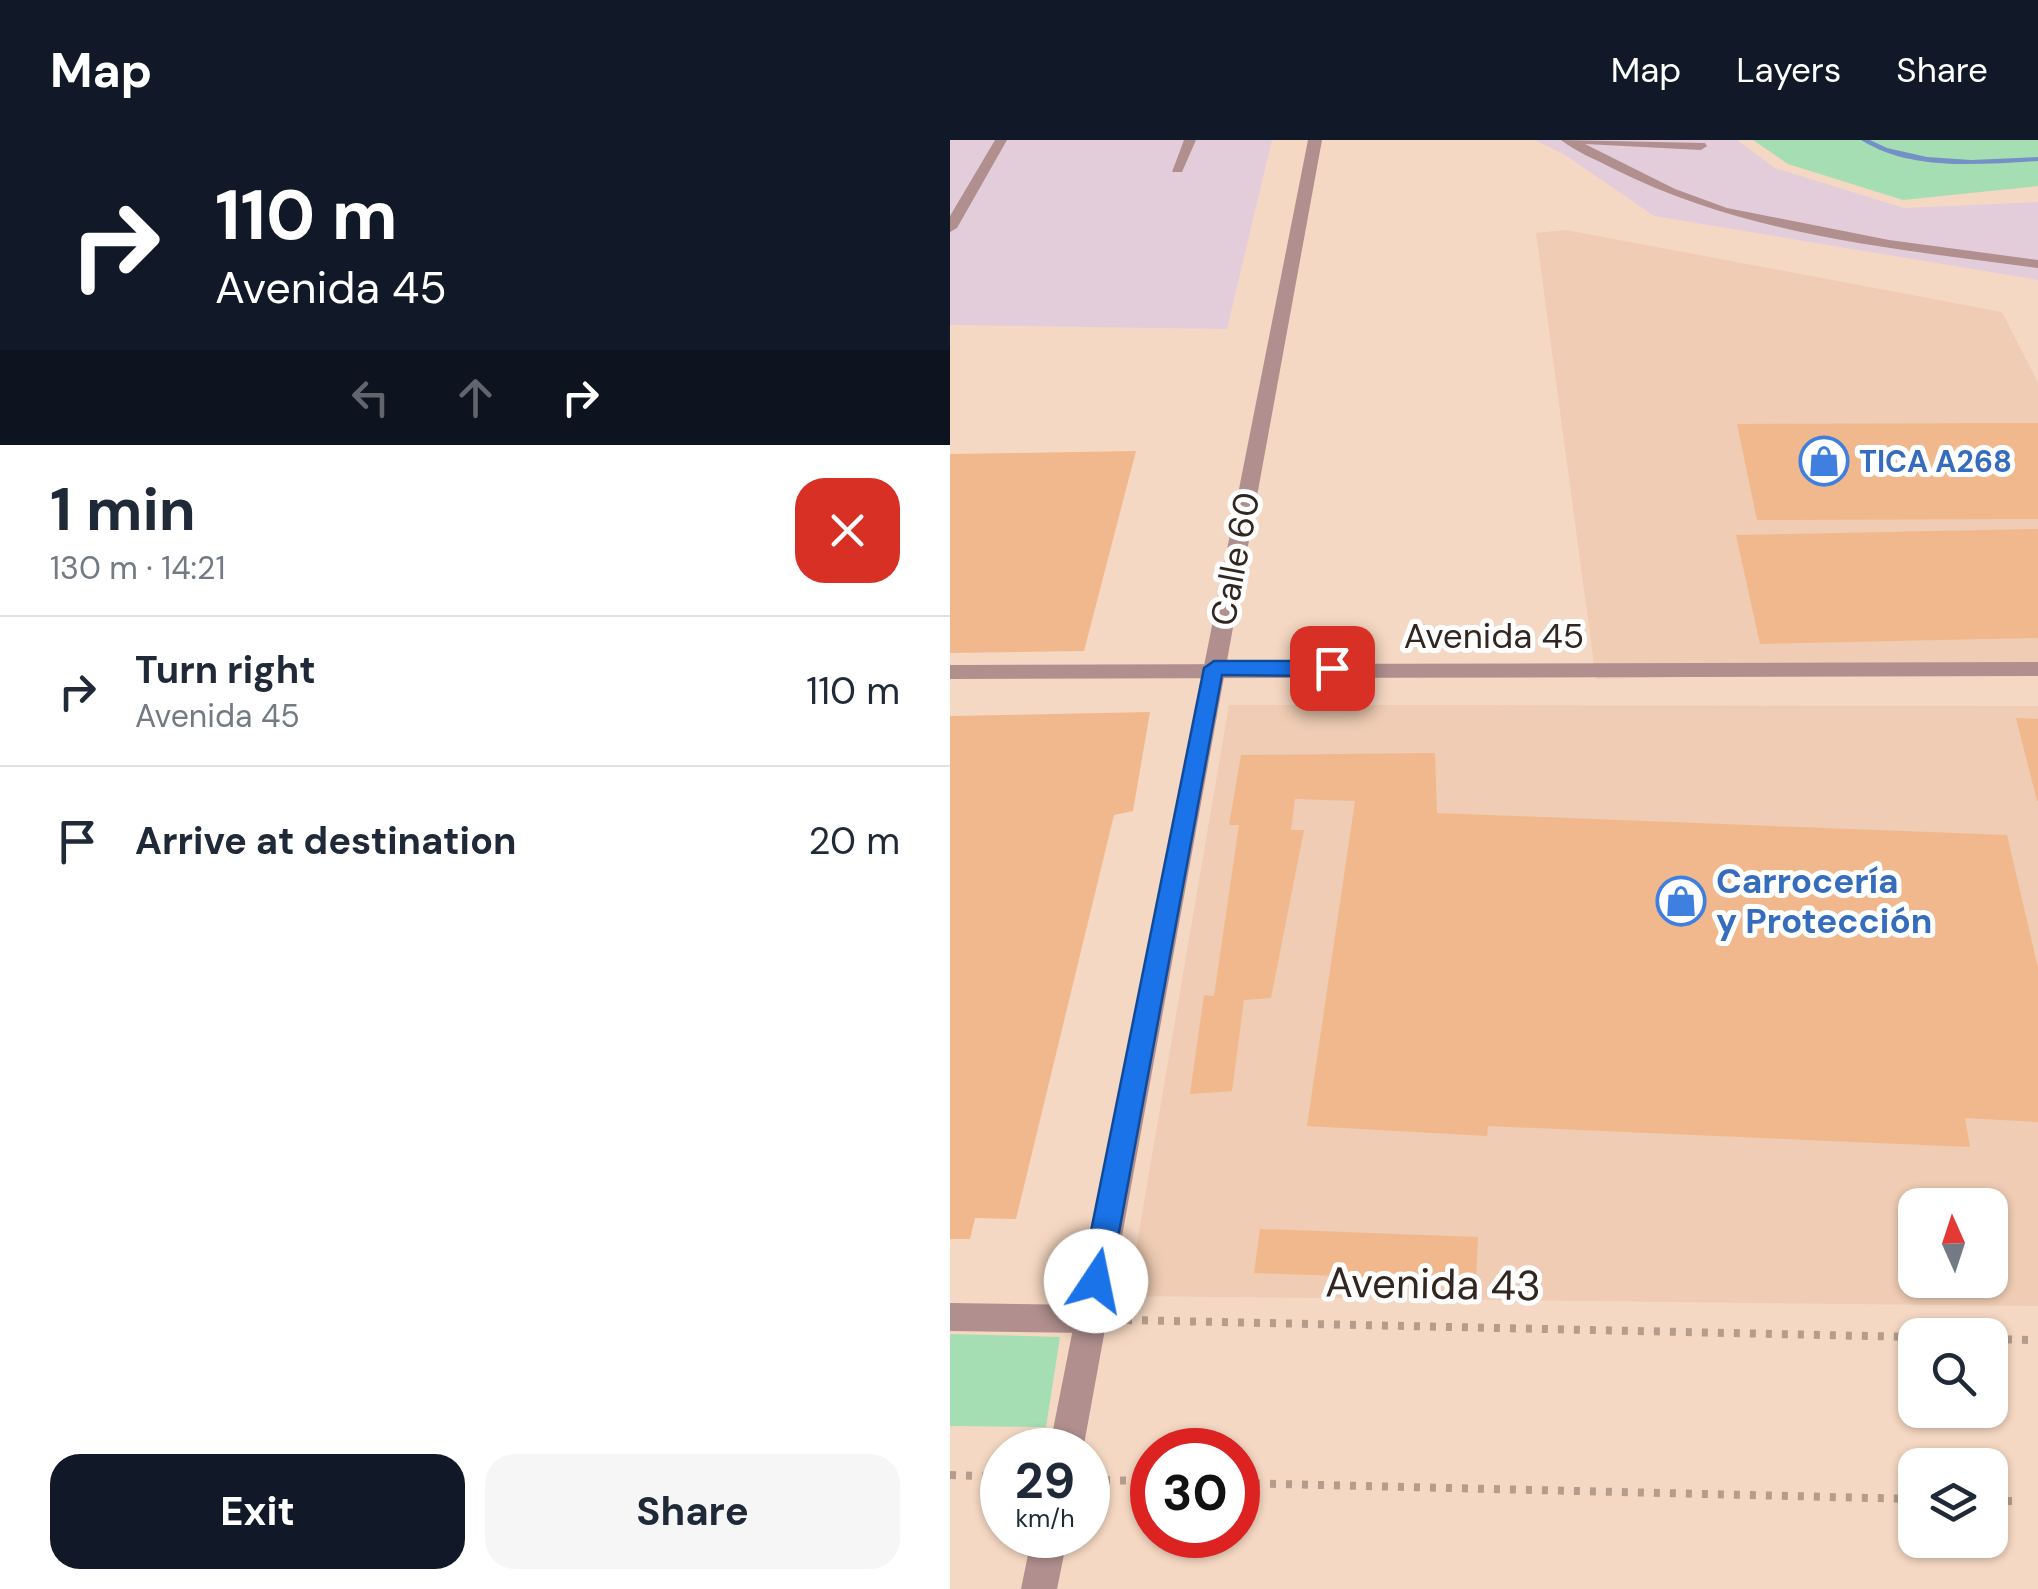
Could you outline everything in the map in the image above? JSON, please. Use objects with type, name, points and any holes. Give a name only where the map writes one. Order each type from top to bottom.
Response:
[{"type":"street","name":"Calle 60","points":[[1070,1428],[1315,140]]},
{"type":"street","points":[[1039,1589],[1045,1558]]},
{"type":"lane","points":[[950,228],[1001,140]]},
{"type":"lane","points":[[1177,169],[1190,140]]},
{"type":"lane","points":[[1567,140],[1670,192],[1724,211],[1889,244],[2038,264]]},
{"type":"lane","points":[[1575,140],[1701,146]]},
{"type":"lane","name":"Avenida 45","points":[[950,672],[1214,668],[2038,670]]},
{"type":"lane","points":[[950,1317],[1088,1320]]},
{"type":"path","name":"Avenida 43","points":[[1088,1320],[1898,1337]]},
{"type":"path","points":[[2008,1339],[2029,1340]]},
{"type":"path","points":[[950,1476],[980,1477]]},
{"type":"path","points":[[1260,1484],[1898,1499]]},
{"type":"path","points":[[2008,1501],[2020,1501]]},
{"type":"shaded area","points":[[950,140],[1272,140],[1227,329],[950,325]]},
{"type":"shaded area","points":[[1535,140],[1737,140],[1775,168],[1904,208],[2038,202],[2038,280],[1654,216],[1565,155]]},
{"type":"shaded area","points":[[1566,230],[2002,312],[2038,383],[2038,668],[1596,679],[1536,233]]},
{"type":"shaded area","points":[[1229,705],[2038,706],[2038,1306],[1128,1296]]},
{"type":"green space","points":[[1753,140],[2038,140],[2038,186],[1903,200],[1788,164]]},
{"type":"green space","points":[[950,1334],[1060,1337],[1046,1427],[950,1426]]},
{"type":"building","points":[[2038,423],[2038,519],[1757,520],[1737,424]]},
{"type":"building","points":[[1136,451],[1084,651],[950,653],[950,454]]},
{"type":"building","points":[[2038,529],[2038,638],[1760,644],[1736,535]]},
{"type":"building","points":[[1150,712],[1133,811],[1114,815],[1016,1219],[975,1218],[970,1239],[950,1239],[950,716]]},
{"type":"building","points":[[2016,718],[2038,719],[2038,801],[2037,801]]},
{"type":"building","name":"Carrocería y Protección","points":[[1435,753],[1437,813],[2007,835],[2038,968],[2038,1122],[1965,1118],[1970,1147],[1488,1126],[1487,1136],[1307,1126],[1355,801],[1295,799],[1291,830],[1304,830],[1271,998],[1244,1000],[1232,1091],[1190,1094],[1204,995],[1214,996],[1239,825],[1229,825],[1241,755]]},
{"type":"building","points":[[1260,1229],[1478,1237],[1476,1281],[1254,1273]]},
{"type":"waterway","points":[[1864,140],[1927,160],[2038,159]]},
{"type":"place","name":"TICA A268","points":[[1824,461]]},
{"type":"place","name":"Carrocería y Protección","points":[[1681,901]]},
{"type":"route","points":[[1096,1281],[1214,668],[1332,668]]}]
